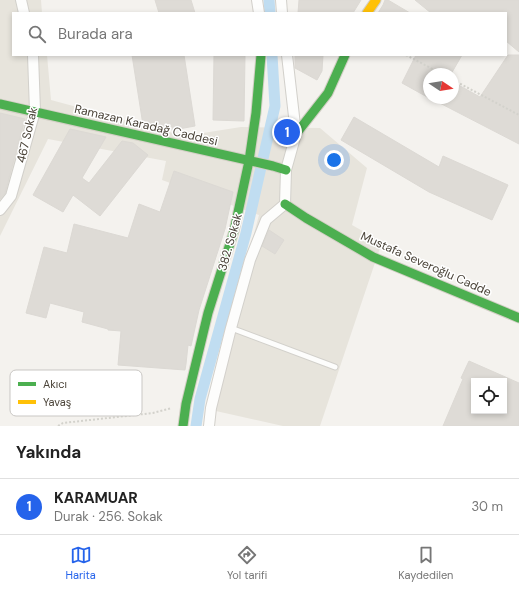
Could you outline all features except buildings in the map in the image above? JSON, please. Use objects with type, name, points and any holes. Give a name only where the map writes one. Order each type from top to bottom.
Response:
[{"type":"street","points":[[21,0],[24,12]]},
{"type":"street","points":[[256,0],[259,12]]},
{"type":"street","points":[[280,0],[282,12]]},
{"type":"street","points":[[369,12],[376,0]]},
{"type":"street","name":"467 Sokak","points":[[0,210],[11,196],[35,111],[32,56]]},
{"type":"street","name":"382. Sokak","points":[[183,426],[186,404],[208,313],[234,231],[249,161],[256,113],[261,56]]},
{"type":"street","points":[[209,426],[211,408],[250,260],[266,220],[285,204],[286,170],[296,134],[287,56]]},
{"type":"street","points":[[296,134],[328,93],[345,56]]},
{"type":"street","name":"Ramazan Karadağ Caddesi","points":[[0,104],[286,170]]},
{"type":"street","name":"Mustafa Severoğlu Cadde","points":[[285,204],[373,257],[519,318]]},
{"type":"lane","points":[[231,328],[336,366]]},
{"type":"path","points":[[408,56],[431,68]]},
{"type":"path","points":[[459,83],[519,116]]},
{"type":"path","points":[[142,414],[153,413],[186,404]]},
{"type":"path","points":[[58,426],[63,423],[126,416]]},
{"type":"shaded area","points":[[0,0],[41,0],[42,12],[12,12],[12,56],[47,56],[51,100],[184,136],[241,127],[320,128],[367,168],[352,225],[382,242],[320,426],[283,426],[207,409],[259,215],[162,180],[166,161],[48,139],[0,236]]},
{"type":"waterway","points":[[269,0],[270,12]]},
{"type":"waterway","points":[[196,426],[200,399],[246,233],[275,106],[272,56]]},
{"type":"traffic: fast","points":[[183,426],[186,404],[208,313],[234,231],[249,161],[256,113],[261,56]]},
{"type":"traffic: fast","points":[[296,134],[328,93],[345,56]]},
{"type":"traffic: fast","points":[[0,104],[286,170]]},
{"type":"traffic: fast","points":[[285,204],[373,257],[519,318]]},
{"type":"traffic: slow","points":[[368,12],[376,0]]},
{"type":"place","name":"KARAMUAR","points":[[287,132]]}]
